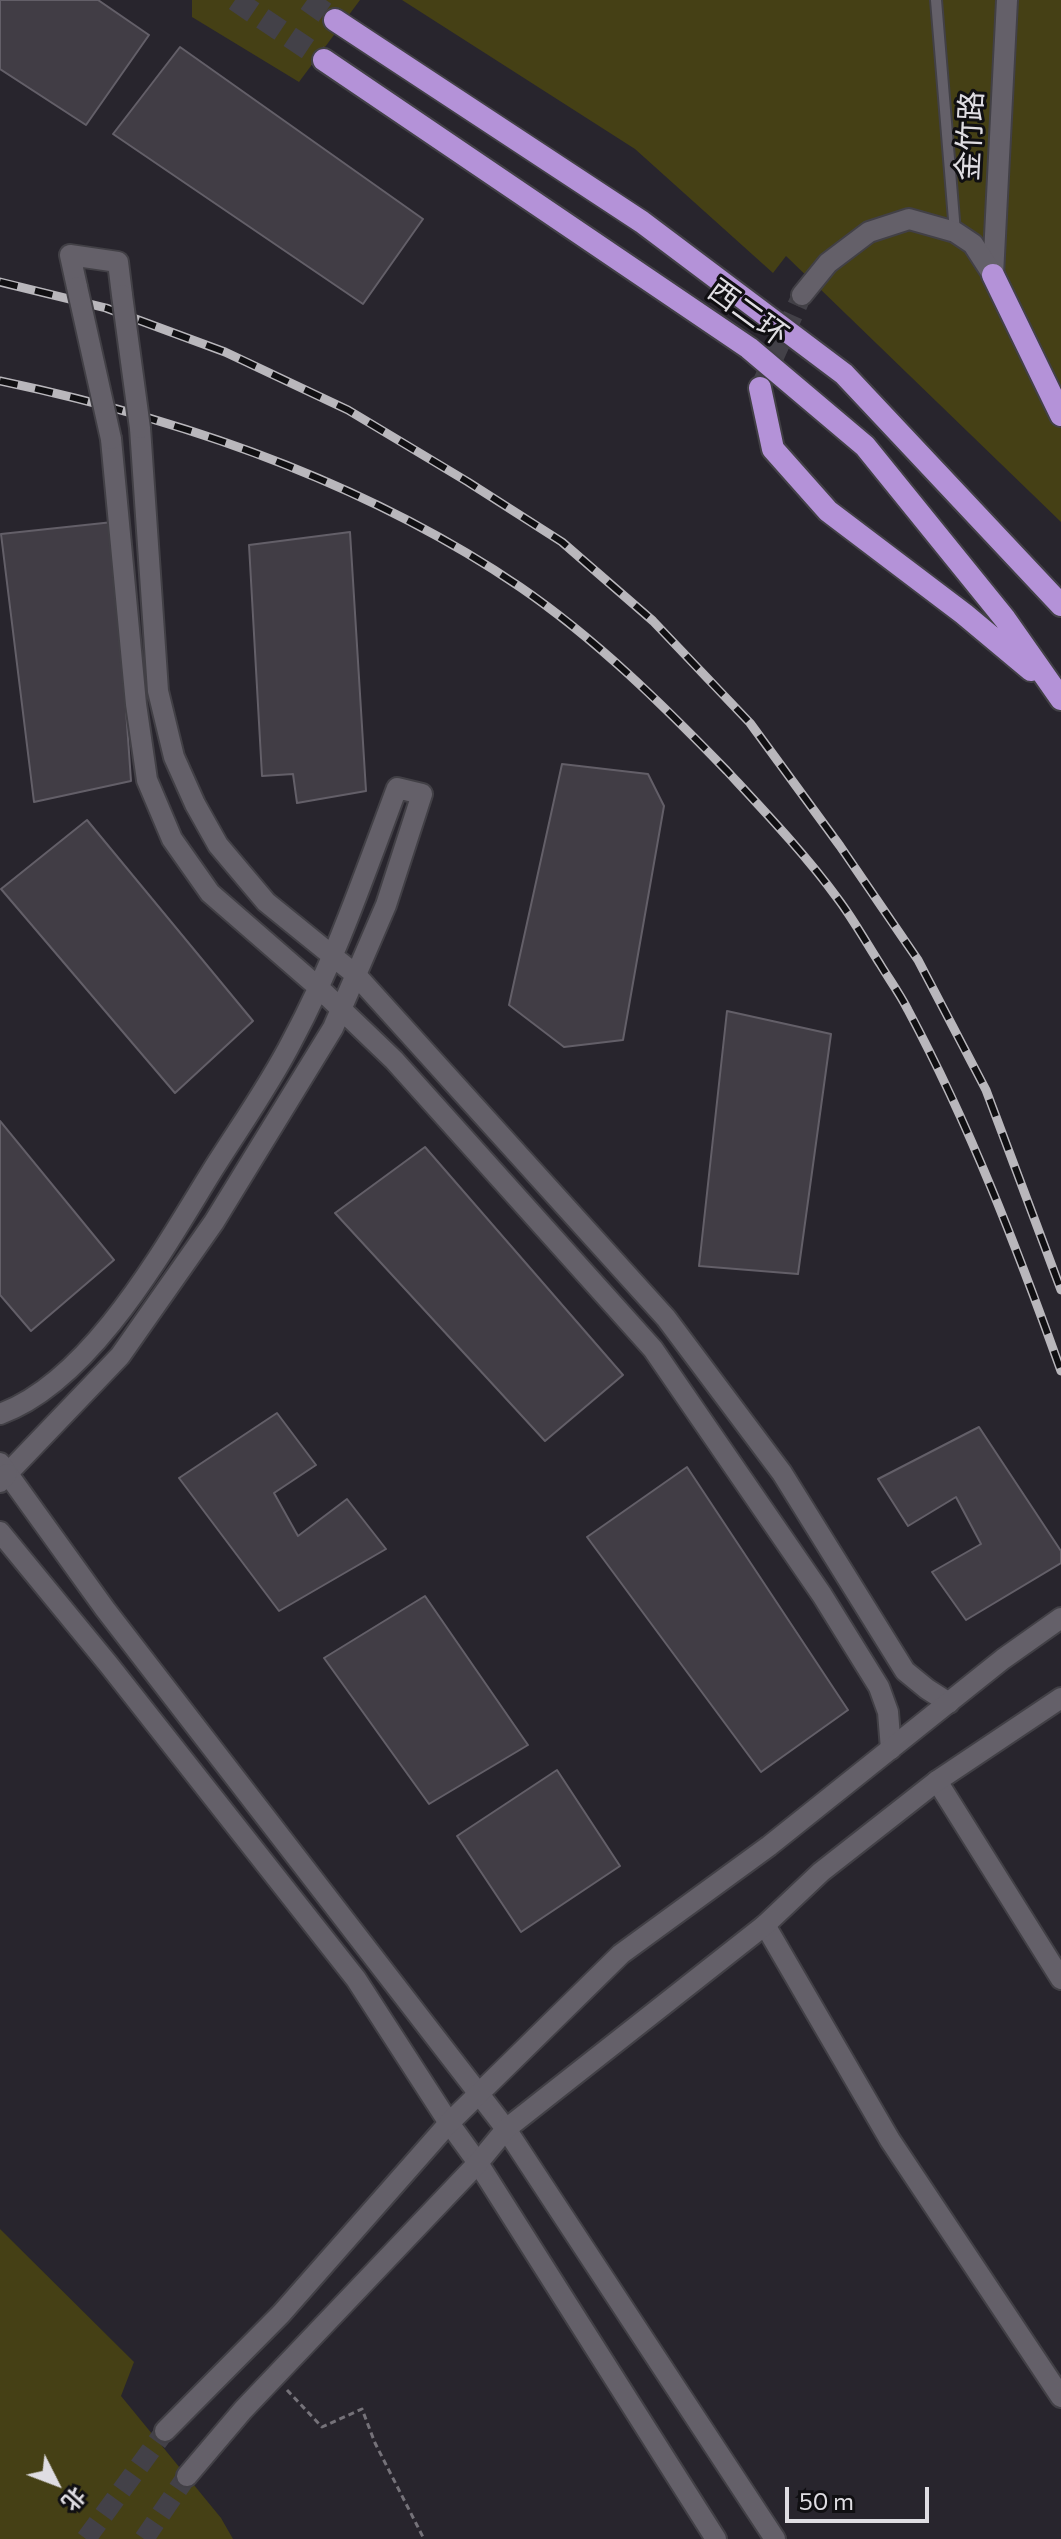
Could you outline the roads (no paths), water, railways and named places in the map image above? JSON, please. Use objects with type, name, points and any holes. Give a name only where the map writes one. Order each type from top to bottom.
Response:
[{"type":"highway","name":"西二环","points":[[335,20],[642,222],[844,374],[1061,605]]},
{"type":"highway","name":"西二环","points":[[324,60],[749,348],[865,446],[1005,619],[1059,696]]},
{"type":"highway","points":[[993,275],[1061,415]]},
{"type":"highway","points":[[760,388],[773,449],[828,511],[964,614],[1059,696]]},
{"type":"street","name":"金竹路","points":[[993,275],[1007,0]]},
{"type":"street","points":[[802,295],[828,263],[869,232],[909,219],[955,232],[973,244],[993,275]]},
{"type":"street","points":[[891,1749],[888,1712],[879,1687],[822,1595],[653,1349],[394,1060],[318,987],[210,893],[172,839],[147,780],[136,704],[111,439],[70,255],[118,262],[140,428],[158,691],[174,757],[218,845],[266,902],[356,975],[666,1318],[782,1473],[905,1671],[949,1703]]},
{"type":"street","points":[[0,1414],[56,1383],[134,1294],[292,1042],[333,954],[397,788],[422,794],[386,905],[333,1028],[214,1222],[120,1356],[2,1473],[506,2129],[775,2539]]},
{"type":"street","points":[[0,1532],[356,1979],[478,2163],[716,2539]]},
{"type":"street","points":[[165,2431],[281,2314],[449,2123],[621,1954],[769,1846],[1061,1618]]},
{"type":"street","points":[[187,2476],[243,2410],[478,2163],[506,2129],[765,1925],[821,1872],[937,1781],[1061,1698]]},
{"type":"street","points":[[937,1781],[1061,1979]]},
{"type":"street","points":[[765,1925],[890,2140],[1061,2397]]},
{"type":"lane","points":[[936,0],[955,232]]},
{"type":"tunnel","points":[[235,0],[324,60]]},
{"type":"tunnel","points":[[307,0],[335,20]]},
{"type":"tunnel","points":[[760,388],[802,295]]},
{"type":"tunnel","points":[[86,2539],[165,2431]]},
{"type":"tunnel","points":[[144,2539],[187,2476]]},
{"type":"railway","points":[[0,282],[106,308],[225,352],[348,410],[562,542],[653,621],[750,723],[918,960],[986,1090],[1061,1290]]},
{"type":"railway","points":[[0,381],[68,396],[204,435],[335,486],[399,516],[520,587],[575,628],[628,674],[727,771],[798,850],[844,907],[898,992],[972,1143],[1010,1233],[1061,1371]]}]
